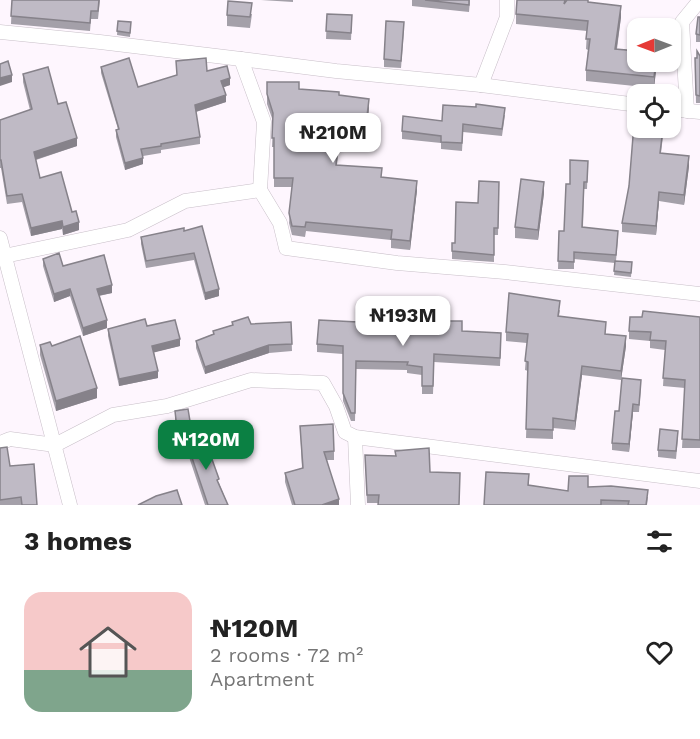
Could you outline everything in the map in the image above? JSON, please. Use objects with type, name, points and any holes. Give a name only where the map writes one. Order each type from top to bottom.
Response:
[{"type":"street","points":[[481,85],[507,17],[507,0]]},
{"type":"street","points":[[694,112],[682,22],[700,0]]},
{"type":"street","points":[[0,32],[336,71],[481,85],[627,104]]},
{"type":"street","points":[[241,59],[264,122],[260,190],[280,224],[286,248],[398,263],[516,273],[700,294]]},
{"type":"street","points":[[3,256],[128,230],[185,201],[260,190]]},
{"type":"street","points":[[0,238],[70,505]]},
{"type":"street","points":[[0,443],[10,439],[55,445],[113,415],[167,406],[251,381],[323,383],[336,406],[345,432],[355,437],[700,481]]},
{"type":"street","points":[[355,437],[358,505]]},
{"type":"building","points":[[12,0],[99,0],[98,11],[91,11],[90,23],[11,16]]},
{"type":"building","points":[[425,0],[469,0],[469,5]]},
{"type":"building","points":[[517,0],[565,0],[564,4],[567,0],[588,0],[588,2],[621,6],[615,49],[627,50],[627,72],[655,72],[654,77],[586,70],[590,39],[586,39],[588,21],[516,14]]},
{"type":"building","points":[[228,1],[252,3],[250,17],[227,15]]},
{"type":"building","points":[[327,14],[352,15],[351,33],[326,31]]},
{"type":"building","points":[[698,17],[700,17],[700,35],[696,34]]},
{"type":"building","points":[[118,21],[131,22],[130,33],[117,31]]},
{"type":"building","points":[[386,21],[404,22],[401,61],[384,59]]},
{"type":"building","points":[[697,51],[700,56],[700,96],[696,95],[695,58],[697,58]]},
{"type":"building","points":[[129,58],[138,87],[177,75],[176,61],[206,58],[207,71],[227,66],[230,78],[221,81],[226,95],[195,105],[200,137],[141,149],[143,158],[125,163],[116,130],[119,129],[101,67]]},
{"type":"building","points":[[8,61],[12,75],[0,78],[0,64]]},
{"type":"building","points":[[48,67],[58,104],[66,102],[77,138],[34,152],[40,178],[61,172],[72,212],[76,211],[79,222],[63,227],[62,221],[31,228],[22,194],[7,196],[0,160],[0,120],[32,109],[23,74]]},
{"type":"building","points":[[267,82],[299,82],[299,89],[339,92],[339,95],[369,99],[365,133],[339,130],[336,165],[382,168],[381,177],[417,181],[410,241],[391,239],[392,230],[306,222],[305,227],[292,226],[289,213],[293,178],[274,178],[273,113],[267,94]]},
{"type":"building","points":[[476,104],[505,108],[502,129],[463,124],[462,143],[441,142],[441,136],[402,131],[403,116],[442,121],[443,105],[476,107]]},
{"type":"building","points":[[633,138],[662,138],[660,153],[689,156],[684,195],[659,192],[656,226],[622,223],[629,186]]},
{"type":"building","points":[[570,160],[588,161],[587,182],[584,182],[582,227],[618,231],[616,255],[574,252],[574,262],[558,261],[559,231],[564,231],[566,184],[570,184]]},
{"type":"building","points":[[521,179],[544,182],[538,230],[515,227]]},
{"type":"building","points":[[479,181],[499,182],[498,228],[494,228],[494,255],[452,251],[452,243],[455,243],[456,202],[478,203]]},
{"type":"building","points":[[202,226],[219,289],[205,293],[194,253],[146,261],[141,237]]},
{"type":"building","points":[[59,253],[63,266],[104,255],[112,285],[97,289],[107,320],[83,328],[70,289],[54,294],[43,259]]},
{"type":"building","points":[[615,261],[632,262],[631,273],[614,271]]},
{"type":"building","points":[[509,293],[560,301],[558,316],[606,322],[605,334],[626,336],[621,371],[582,366],[575,421],[553,418],[553,430],[526,429],[528,362],[525,361],[528,334],[506,332]]},
{"type":"building","points":[[643,311],[700,317],[700,440],[682,439],[685,380],[663,378],[666,341],[650,340],[651,332],[629,331],[630,317],[642,317]]},
{"type":"building","points":[[248,317],[251,324],[291,322],[292,344],[269,345],[205,367],[196,341],[214,334],[213,331],[233,325],[232,322]]},
{"type":"building","points":[[145,319],[147,326],[175,320],[180,339],[152,346],[158,371],[119,379],[108,329]]},
{"type":"building","points":[[319,320],[377,323],[376,331],[400,330],[400,328],[441,329],[441,321],[462,321],[462,331],[501,333],[500,358],[434,354],[433,386],[422,386],[422,367],[407,365],[408,362],[356,361],[355,413],[351,413],[343,393],[343,346],[317,344]]},
{"type":"building","points":[[80,336],[97,388],[56,401],[40,345],[50,342],[52,346]]},
{"type":"building","points":[[622,378],[641,380],[639,405],[633,404],[629,444],[612,443],[615,411],[619,411]]},
{"type":"building","points":[[188,409],[191,427],[177,429],[175,411]]},
{"type":"building","points":[[333,424],[334,451],[324,452],[339,499],[322,505],[295,505],[285,473],[303,468],[300,426]]},
{"type":"building","points":[[660,429],[678,431],[676,451],[658,450]]},
{"type":"building","points":[[203,434],[219,479],[217,480],[228,505],[208,505],[186,440]]},
{"type":"building","points":[[7,447],[10,466],[34,464],[37,505],[22,505],[21,497],[0,500],[0,448]]},
{"type":"building","points":[[429,448],[430,472],[460,473],[459,505],[378,505],[379,495],[367,495],[365,455],[396,456],[395,451]]},
{"type":"building","points":[[486,472],[529,474],[528,485],[568,491],[569,476],[588,476],[588,487],[611,486],[648,490],[646,505],[628,505],[629,501],[601,500],[601,505],[484,505]]},
{"type":"building","points":[[177,490],[182,505],[138,505],[156,496]]}]
